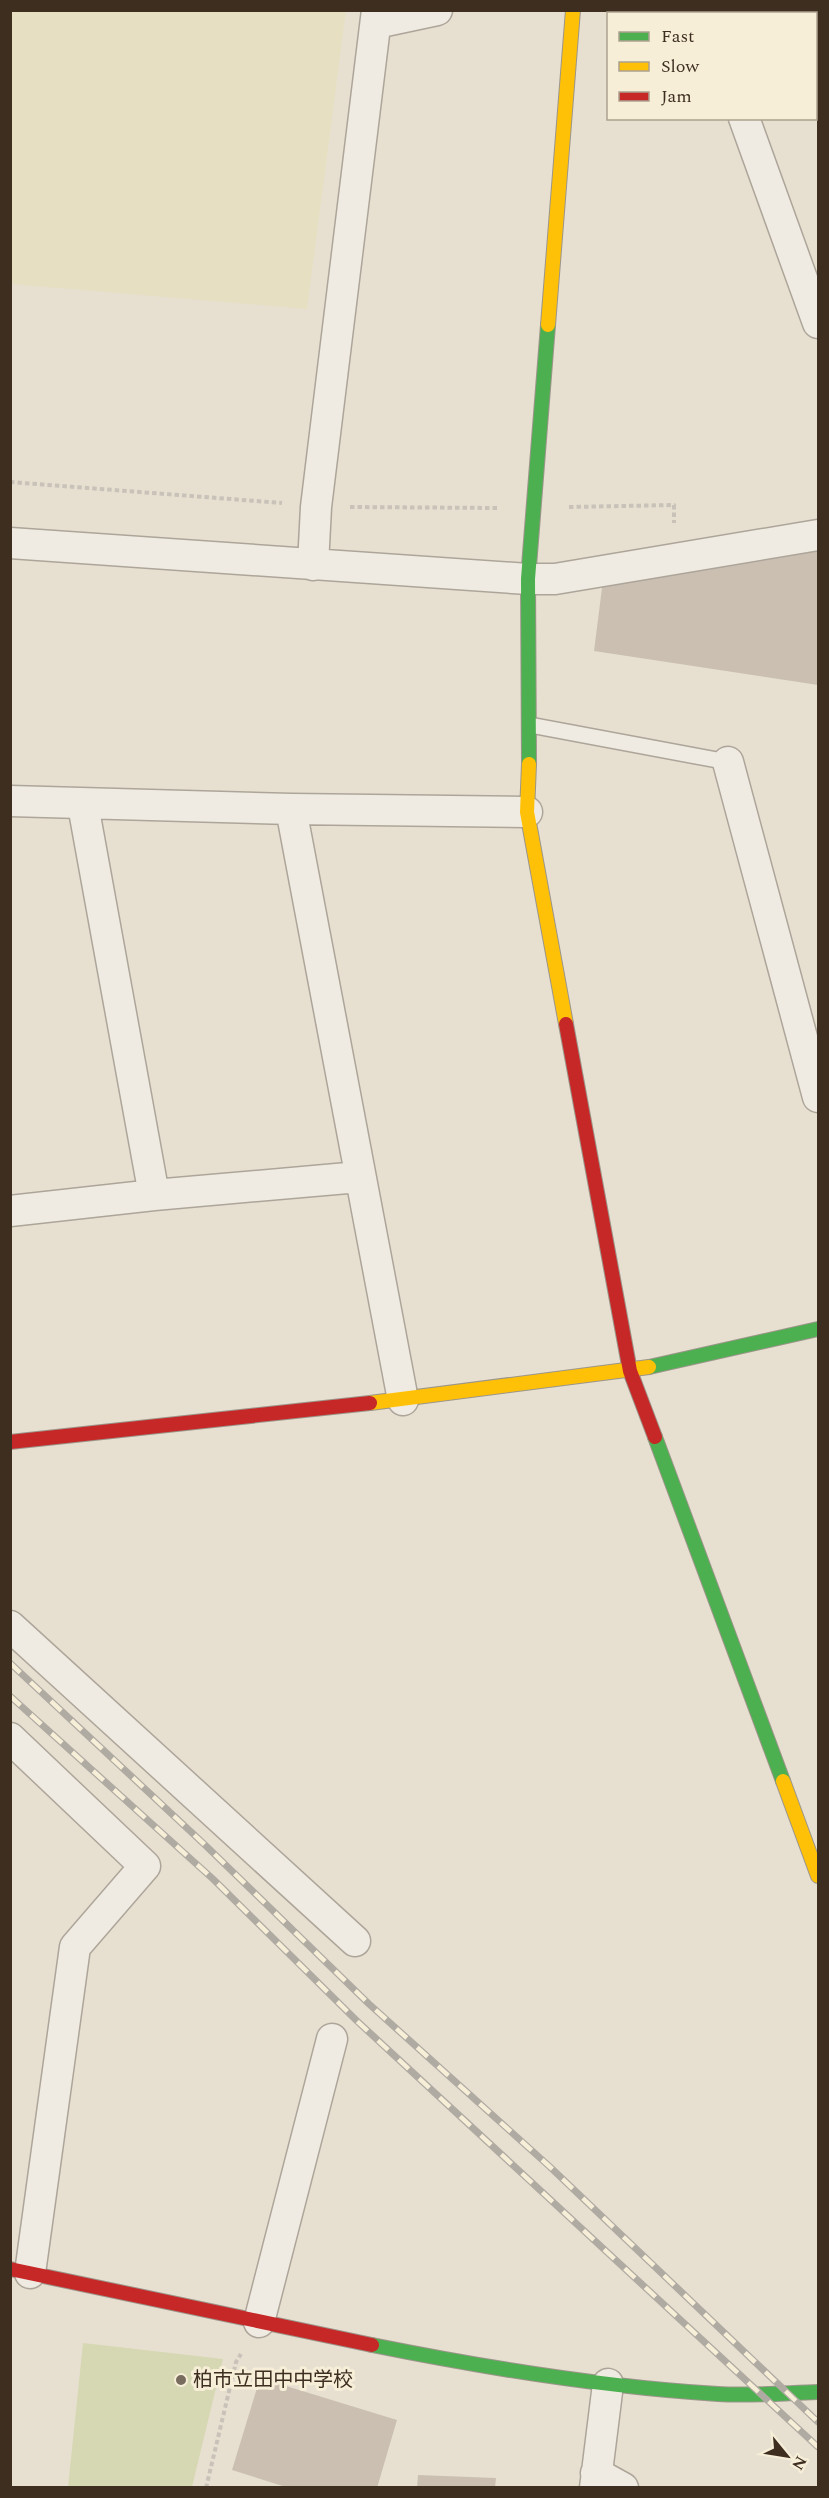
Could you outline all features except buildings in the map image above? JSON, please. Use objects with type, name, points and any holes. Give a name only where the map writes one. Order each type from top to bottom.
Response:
[{"type":"street","points":[[313,565],[316,507],[377,17],[437,10]]},
{"type":"street","points":[[573,10],[528,579],[530,725],[527,812],[630,1371],[819,1876]]},
{"type":"street","points":[[745,120],[819,323]]},
{"type":"street","points":[[10,543],[313,565],[555,579],[674,557],[819,535]]},
{"type":"street","points":[[728,762],[819,1097]]},
{"type":"street","points":[[10,801],[83,805],[527,812]]},
{"type":"street","points":[[83,805],[154,1195]]},
{"type":"street","points":[[291,809],[403,1400]]},
{"type":"street","points":[[10,1211],[154,1195],[359,1177]]},
{"type":"street","points":[[10,1442],[403,1400],[630,1371],[819,1329]]},
{"type":"street","points":[[10,1626],[355,1941]]},
{"type":"street","points":[[10,1738],[145,1866],[75,1947],[20,2271],[455,2362],[608,2384],[720,2394],[819,2392]]},
{"type":"street","points":[[259,2322],[332,2039]]},
{"type":"street","points":[[608,2384],[595,2480],[623,2487]]},
{"type":"lane","points":[[530,725],[728,762]]},
{"type":"path","points":[[10,482],[316,507],[533,508],[674,505],[674,557]]},
{"type":"path","points":[[206,2487],[236,2362],[259,2322]]},
{"type":"shaded area","points":[[10,11],[346,11],[307,309],[11,284]]},
{"type":"green space","points":[[83,2343],[223,2359],[192,2487],[68,2487]]},
{"type":"railway","points":[[10,1663],[204,1844],[369,2004],[549,2166],[818,2422]]},
{"type":"railway","points":[[10,1696],[213,1879],[357,2021],[818,2447]]},
{"type":"traffic: fast","points":[[529,764],[528,579],[548,325]]},
{"type":"traffic: fast","points":[[649,1367],[818,1329]]},
{"type":"traffic: fast","points":[[655,1437],[783,1781]]},
{"type":"traffic: fast","points":[[372,2345],[501,2369],[631,2387],[730,2395],[818,2392]]},
{"type":"traffic: slow","points":[[548,325],[573,10]]},
{"type":"traffic: slow","points":[[529,764],[527,812],[566,1024]]},
{"type":"traffic: slow","points":[[370,1403],[649,1367]]},
{"type":"traffic: slow","points":[[783,1781],[818,1876]]},
{"type":"traffic: jam","points":[[566,1024],[630,1371],[655,1437]]},
{"type":"traffic: jam","points":[[10,1442],[370,1403]]},
{"type":"traffic: jam","points":[[10,2269],[372,2345]]},
{"type":"place","name":"柏市立田中中学校","points":[[181,2380]]}]
